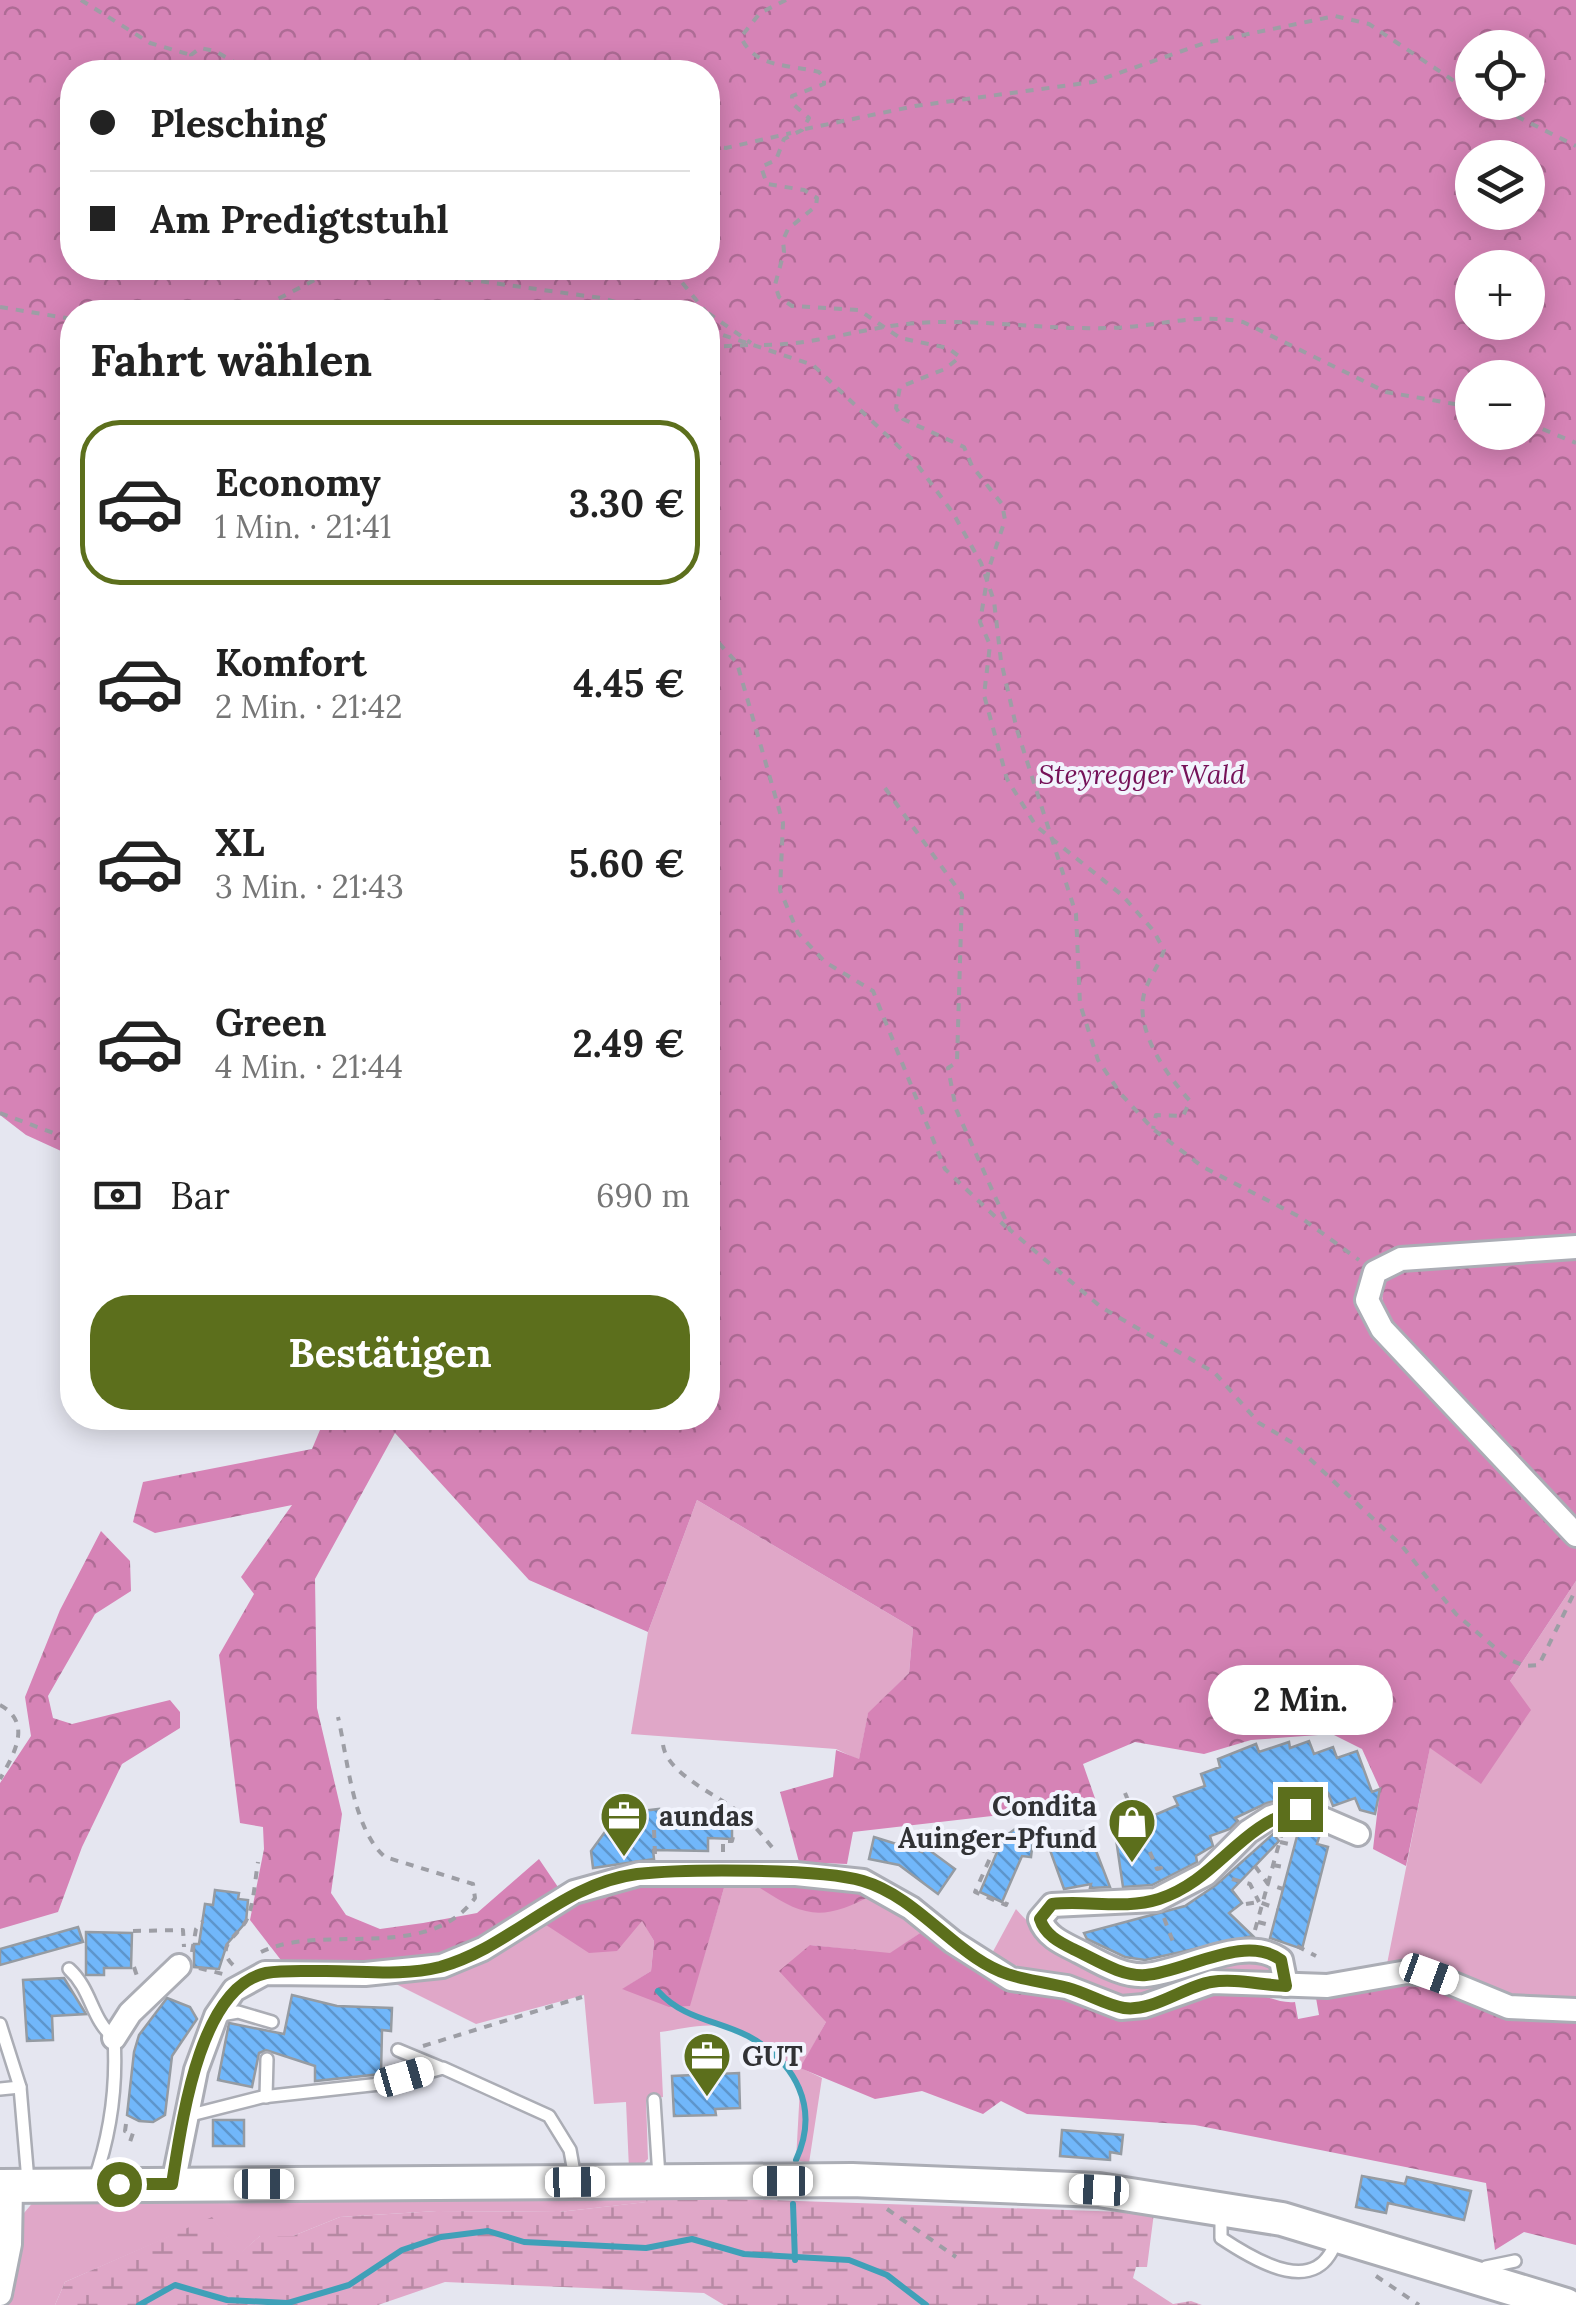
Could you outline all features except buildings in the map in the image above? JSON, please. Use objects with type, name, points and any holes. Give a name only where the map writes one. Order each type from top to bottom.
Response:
[{"type":"main road","points":[[13,2186],[852,2180],[1099,2190],[1220,2207],[1338,2234],[1566,2305]]},
{"type":"street","points":[[1576,1247],[1402,1260],[1375,1272],[1367,1300],[1382,1328],[1576,1535]]},
{"type":"street","points":[[1286,1986],[1281,1960],[1272,1953],[1250,1951],[1145,1975],[1123,1972],[1058,1941],[1043,1929],[1040,1919],[1052,1904],[1156,1900],[1206,1874],[1248,1832],[1271,1817],[1300,1809],[1358,1834]]},
{"type":"street","points":[[172,2184],[184,2116],[216,2016],[239,1974],[364,1974],[442,1966],[483,1949],[574,1892],[618,1878],[796,1874],[863,1881],[911,1908],[953,1942],[1011,1979],[1069,1988],[1121,2008],[1144,2006],[1212,1982],[1327,1986],[1407,1972],[1429,1974],[1510,2007],[1576,2010]]},
{"type":"street","points":[[114,2038],[130,2013],[179,1966]]},
{"type":"street","points":[[0,2294],[10,2244],[13,2186]]},
{"type":"lane","points":[[69,1969],[86,1984],[100,2026],[114,2038],[115,2074],[92,2185]]},
{"type":"lane","points":[[216,2016],[238,2012],[272,2022]]},
{"type":"lane","points":[[0,2024],[20,2087],[13,2186]]},
{"type":"lane","points":[[398,2050],[548,2116],[570,2150],[575,2182]]},
{"type":"lane","points":[[266,2097],[267,2059]]},
{"type":"lane","points":[[184,2116],[266,2097],[389,2083],[443,2068]]},
{"type":"lane","points":[[0,2089],[20,2087]]},
{"type":"lane","points":[[654,2100],[659,2181]]},
{"type":"lane","points":[[1220,2207],[1221,2238],[1242,2252],[1298,2275],[1315,2272],[1326,2262],[1338,2234]]},
{"type":"lane","points":[[1486,2268],[1516,2261]]},
{"type":"path","points":[[81,0],[150,43],[191,55]]},
{"type":"path","points":[[786,0],[760,13],[741,37],[746,50],[759,60],[805,68],[824,78],[824,84],[792,96],[792,103],[809,118],[802,130],[784,139],[776,160],[761,167],[768,184],[804,190],[817,198],[816,206],[788,230],[783,240],[784,252],[775,285],[779,297],[792,306],[859,310],[915,344],[956,351],[960,357],[946,369],[900,388],[896,408],[903,419],[964,447],[972,466],[1002,504],[1002,538],[986,578],[980,622],[991,659],[983,683],[995,736],[1020,804],[1057,845],[1122,895],[1147,922],[1164,950],[1145,990],[1141,1014],[1144,1032],[1190,1102],[1183,1116],[1156,1115],[1152,1129]]},
{"type":"path","points":[[720,147],[915,106],[1093,82],[1206,43],[1335,16],[1369,24],[1455,82]]},
{"type":"path","points":[[191,55],[200,48],[215,50],[231,60]]},
{"type":"path","points":[[191,55],[192,60]]},
{"type":"path","points":[[1524,120],[1576,146]]},
{"type":"path","points":[[274,300],[314,280]]},
{"type":"path","points":[[470,280],[609,300]]},
{"type":"path","points":[[680,280],[696,300]]},
{"type":"path","points":[[0,307],[60,317]]},
{"type":"path","points":[[720,347],[802,345],[906,324],[1107,328],[1174,318],[1222,318],[1242,322],[1386,392],[1455,403]]},
{"type":"path","points":[[720,322],[755,345]]},
{"type":"path","points":[[720,334],[813,365],[916,463],[953,513],[986,578],[1017,730],[1076,914],[1080,1004],[1098,1060],[1120,1094],[1152,1129],[1203,1167],[1300,1217],[1375,1272]]},
{"type":"path","points":[[1545,430],[1576,443]]},
{"type":"path","points":[[720,644],[738,663],[782,823],[780,890],[798,933],[825,962],[874,991],[945,1168],[1010,1230],[1101,1307],[1215,1372],[1258,1423],[1293,1443],[1402,1546],[1456,1614],[1508,1659],[1525,1666],[1539,1665],[1576,1589]]},
{"type":"path","points":[[885,788],[962,896],[957,1062],[948,1068],[956,1109],[1010,1230]]},
{"type":"path","points":[[0,1112],[60,1135]]},
{"type":"path","points":[[0,1705],[12,1712],[18,1724],[18,1747],[0,1779]]},
{"type":"path","points":[[254,1955],[286,1941],[391,1940],[432,1927],[468,1909],[476,1898],[472,1884],[386,1858],[376,1849],[360,1808],[338,1717]]},
{"type":"path","points":[[663,1744],[664,1754],[676,1767],[746,1818],[796,1874]]},
{"type":"path","points":[[1125,1793],[1156,1869],[1162,1868],[1166,1882],[1170,1880]]},
{"type":"path","points":[[1254,1935],[1285,1821]]},
{"type":"path","points":[[654,1830],[656,1862]]},
{"type":"path","points":[[1006,1834],[999,1838],[975,1892],[1006,1905],[1009,1898],[1012,1900]]},
{"type":"path","points":[[724,1858],[723,1840],[732,1841],[734,1836]]},
{"type":"path","points":[[1280,1842],[1294,1845]]},
{"type":"path","points":[[239,1974],[229,1963],[226,1945],[247,1920],[258,1862]]},
{"type":"path","points":[[1273,1865],[1288,1868]]},
{"type":"path","points":[[1255,1866],[1268,1884],[1283,1889]]},
{"type":"path","points":[[1228,1881],[1235,1878],[1250,1884],[1261,1903]]},
{"type":"path","points":[[1246,1904],[1261,1903],[1278,1909]]},
{"type":"path","points":[[1160,1908],[1179,1956]]},
{"type":"path","points":[[200,1938],[194,1937],[203,1920]]},
{"type":"path","points":[[1258,1922],[1274,1926]]},
{"type":"path","points":[[133,1931],[183,1930],[186,1940],[179,1966]]},
{"type":"path","points":[[1298,1946],[1316,1956]]},
{"type":"path","points":[[411,2055],[425,2044],[582,1997]]},
{"type":"path","points":[[126,2123],[125,2131],[133,2134],[128,2148]]},
{"type":"path","points":[[852,2180],[903,2222],[956,2257]]},
{"type":"green space","name":"Steyregger Wald","points":[[0,0],[1576,0],[1576,1245],[1384,1256],[1359,1280],[1362,1306],[1373,1337],[1576,1546],[1576,1581],[1510,1681],[1531,1710],[1481,1784],[1430,1748],[1406,1866],[1373,1849],[1380,1789],[1362,1749],[1332,1734],[1251,1740],[1204,1754],[1135,1742],[1083,1764],[1097,1804],[853,1832],[847,1864],[799,1862],[780,1792],[833,1777],[836,1750],[859,1759],[868,1713],[909,1673],[913,1628],[697,1500],[648,1632],[529,1580],[395,1433],[315,1579],[317,1708],[342,1814],[331,1893],[346,1915],[380,1929],[477,1913],[539,1859],[560,1890],[469,1948],[426,1960],[284,1964],[250,1920],[264,1849],[263,1827],[240,1823],[219,1655],[254,1594],[241,1577],[292,1505],[155,1533],[133,1522],[143,1482],[312,1449],[320,1430],[720,1430],[720,300],[60,300],[60,1151],[26,1135],[0,1115]]},
{"type":"green space","points":[[1576,1253],[1576,1525],[1396,1333],[1382,1299],[1387,1276],[1410,1265]]},
{"type":"green space","points":[[697,1500],[913,1628],[909,1673],[868,1714],[859,1760],[836,1749],[631,1734],[648,1632]]},
{"type":"green space","points":[[101,1531],[130,1561],[131,1591],[95,1614],[48,1696],[53,1718],[72,1724],[170,1700],[180,1712],[180,1728],[122,1764],[82,1847],[58,1912],[0,1929],[0,1783],[31,1736],[25,1697],[60,1610]]},
{"type":"green space","points":[[1576,1581],[1576,2003],[1536,2004],[1386,1969],[1430,1747],[1480,1783],[1510,1681]]},
{"type":"green space","points":[[726,1881],[876,1893],[923,1931],[890,1954],[810,1945],[826,2022],[801,2068],[822,2078],[809,2163],[796,2160],[800,2088],[777,2056],[742,2033],[710,2026],[660,2032],[663,2097],[646,2100],[648,2159],[638,2169],[629,2169],[626,2102],[594,2104],[584,1995],[476,2024],[390,1981],[424,1980],[467,1968],[540,1921],[642,1920],[654,1941],[651,1971],[623,1989],[689,2006]]},
{"type":"green space","points":[[726,1881],[690,2006],[669,2007],[622,1989],[651,1971],[654,1941],[642,1921],[617,1951],[589,1953],[540,1921],[600,1891],[629,1884]]},
{"type":"green space","points":[[751,1882],[807,1883],[876,1893],[840,1909],[812,1912],[784,1903]]},
{"type":"green space","points":[[1016,1909],[1069,1955],[1104,1972],[1161,1973],[1268,1958],[1274,1973],[1126,2002],[990,1957]]},
{"type":"green space","points":[[923,1931],[963,1962],[1000,1982],[1037,1993],[1109,1997],[1236,1989],[1295,2002],[1298,2019],[1319,2015],[1316,1998],[1405,1979],[1576,2014],[1576,2245],[1524,2232],[1495,2250],[1486,2183],[1195,2125],[1027,2114],[1001,2101],[983,2114],[922,2091],[875,2099],[800,2068],[826,2022],[779,1971],[810,1945],[890,1953]]},
{"type":"green space","points":[[647,2196],[647,2202],[559,2212],[437,2211],[340,2217],[293,2236],[260,2236],[240,2254],[212,2218],[65,2282],[55,2305],[7,2305],[14,2294],[24,2213],[35,2200]]},
{"type":"green space","points":[[647,2196],[1154,2213],[1147,2267],[1136,2267],[1133,2278],[1173,2304],[1191,2301],[1202,2305],[724,2305],[704,2293],[445,2282],[378,2305],[55,2305],[65,2282],[212,2217],[240,2253],[260,2236],[293,2236],[340,2217],[437,2211],[559,2212],[646,2202]]},
{"type":"waterway","points":[[658,1991],[678,2008],[748,2036],[791,2073],[804,2105],[805,2122],[796,2160]]},
{"type":"waterway","points":[[793,2204],[795,2260]]},
{"type":"waterway","points":[[139,2305],[175,2285],[227,2300],[288,2303],[349,2285],[402,2250],[441,2237],[488,2231],[524,2242],[646,2248],[692,2239],[744,2254],[849,2260],[887,2275],[926,2305]]},
{"type":"place","name":"aundas","points":[[624,1858]]},
{"type":"place","name":"Condita Auinger-Pfund","points":[[1132,1864]]},
{"type":"place","name":"GUT","points":[[707,2098]]},
{"type":"route","points":[[119,2184],[172,2184],[184,2116],[209,2032],[234,1990],[249,1980],[265,1973],[364,1974],[442,1966],[483,1949],[574,1892],[639,1874],[796,1874],[863,1881],[890,1894],[953,1942],[1011,1979],[1069,1988],[1121,2008],[1144,2006],[1212,1982],[1286,1986],[1281,1960],[1272,1953],[1250,1951],[1145,1975],[1123,1972],[1058,1941],[1043,1929],[1040,1919],[1052,1904],[1156,1900],[1206,1874],[1248,1832],[1271,1817],[1300,1809]]}]
